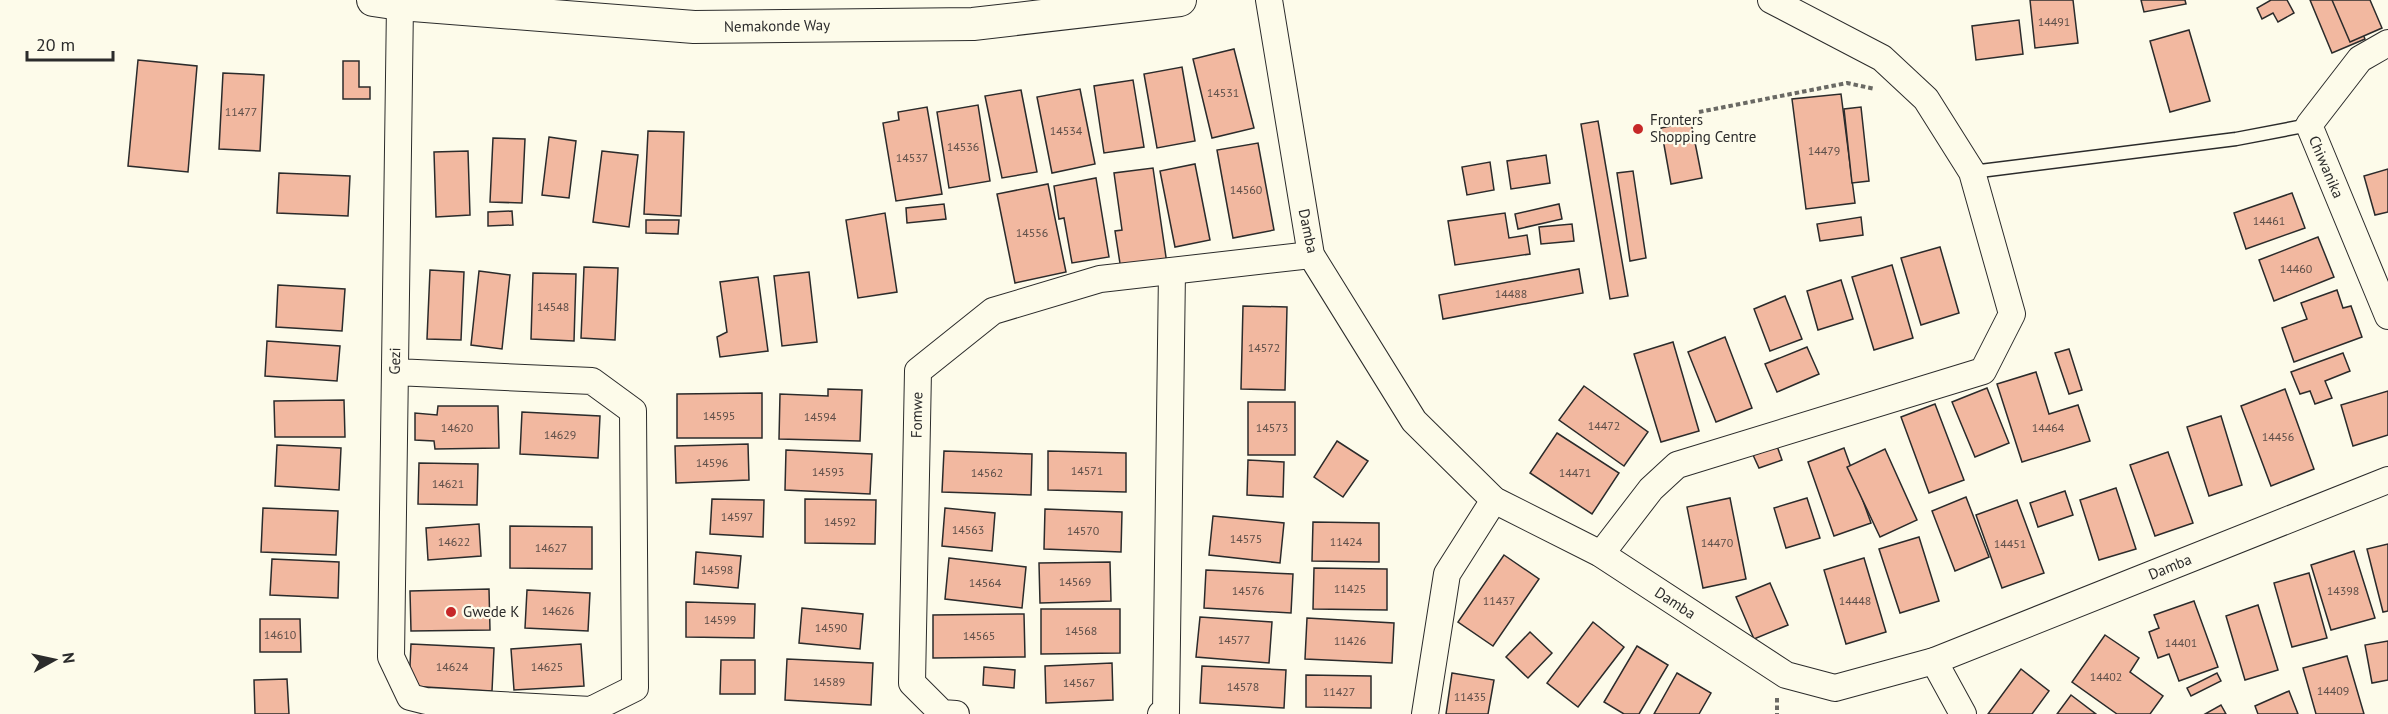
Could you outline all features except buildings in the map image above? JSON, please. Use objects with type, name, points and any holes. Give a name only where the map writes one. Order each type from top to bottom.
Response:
[{"type":"street","name":"Nemakonde Way","points":[[386,2],[694,27],[973,24],[1180,0]]},
{"type":"street","name":"Damba","points":[[1269,0],[1311,255],[1414,421],[1494,500],[1601,554],[1786,675],[1834,688],[1934,661],[2388,480]]},
{"type":"street","points":[[1601,554],[1651,489],[1677,465],[1983,371],[2012,314],[1972,172],[1926,99],[1882,58],[1771,0]]},
{"type":"street","name":"Gezi","points":[[386,2],[395,372],[391,657],[410,697],[426,701],[591,710],[635,688],[633,411],[592,381],[395,372]]},
{"type":"street","name":"Chiwanika","points":[[2388,44],[2360,59],[2309,125],[2388,316]]},
{"type":"street","name":"Fomwe","points":[[956,714],[942,713],[912,683],[918,371],[993,310],[1100,279],[1311,255]]},
{"type":"street","points":[[1161,714],[1166,712],[1172,271]]},
{"type":"street","points":[[1425,714],[1447,574],[1494,500]]},
{"type":"street","points":[[1934,661],[1963,714]]},
{"type":"lane","points":[[1972,172],[2236,140],[2309,125]]},
{"type":"path","points":[[1699,112],[1846,83],[1880,90]]},
{"type":"place","name":"Fronters Shopping Centre","points":[[1638,129]]},
{"type":"place","name":"Gwede K","points":[[451,612]]}]
